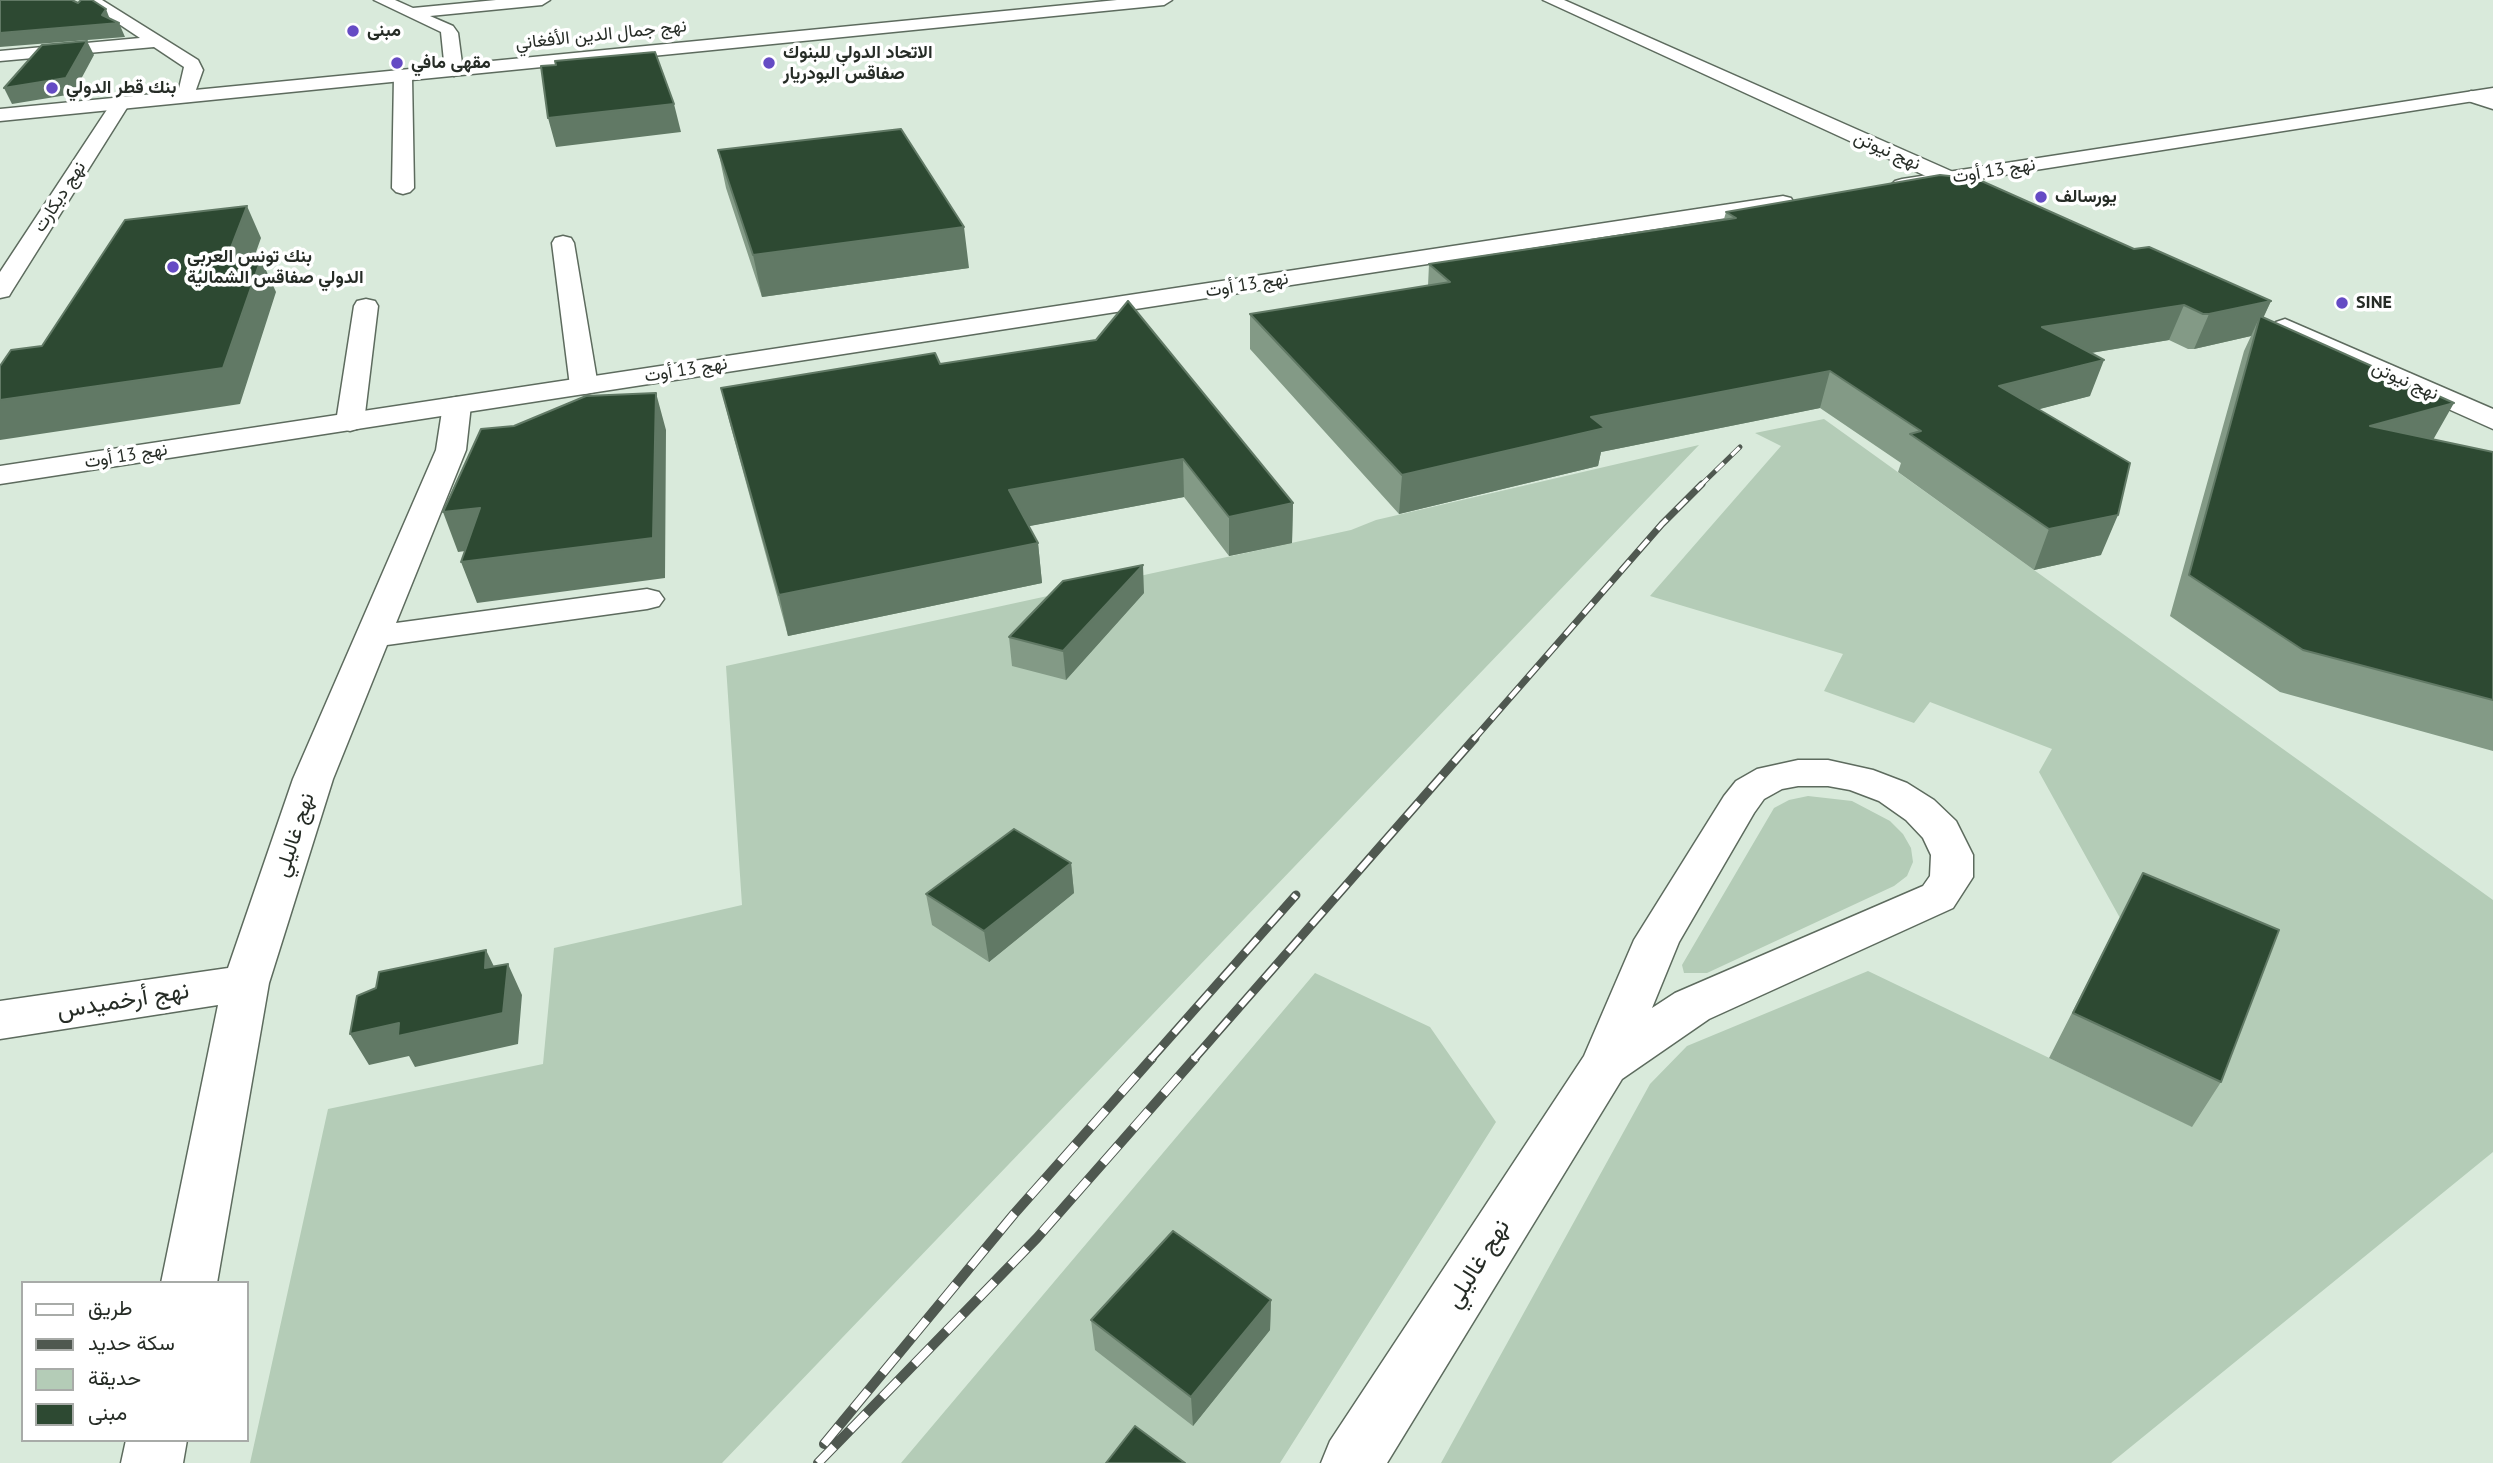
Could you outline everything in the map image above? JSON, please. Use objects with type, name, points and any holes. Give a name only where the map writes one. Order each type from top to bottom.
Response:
[{"type":"street","points":[[91,0],[194,66],[186,97]]},
{"type":"street","points":[[382,0],[442,26],[450,33],[454,71]]},
{"type":"street","points":[[411,13],[542,0]]},
{"type":"street","name":"نهج جمال الدين الأفغاني","points":[[0,115],[1164,0]]},
{"type":"street","name":"نهج نيوتن","points":[[1550,0],[2011,206]]},
{"type":"street","points":[[0,56],[156,41]]},
{"type":"street","points":[[402,76],[403,188]]},
{"type":"street","name":"نهج 13 أوت","points":[[1884,187],[2486,97]]},
{"type":"street","name":"نهج ديكارت","points":[[0,291],[121,103]]},
{"type":"street","name":"نهج 13 أوت","points":[[0,475],[1806,199]]},
{"type":"street","points":[[563,243],[584,386]]},
{"type":"street","points":[[351,422],[366,306]]},
{"type":"street","name":"نهج نيوتن","points":[[2265,318],[2493,419]]},
{"type":"street","name":"نهج غاليلي","points":[[189,1281],[246,983],[313,779],[371,637],[432,501],[451,450],[457,405]]},
{"type":"street","points":[[371,637],[646,598]]},
{"type":"street","points":[[1828,772],[1859,779],[1892,792],[1920,810],[1941,831],[1952,855],[1951,877],[1938,897],[1692,1006],[1605,1065],[1657,940],[1750,790],[1771,778],[1798,773],[1828,772]]},
{"type":"street","name":"نهج أرخميدس","points":[[0,1020],[246,983]]},
{"type":"street","name":"نهج غاليلي","points":[[1352,1463],[1605,1065]]},
{"type":"street","points":[[152,1463],[157,1442]]},
{"type":"green space","points":[[1824,419],[2493,900],[2493,1152],[2111,1463],[1441,1463],[1650,1084],[1687,1046],[1868,971],[2191,1126],[2251,975],[2120,918],[2039,772],[2052,749],[1930,702],[1914,723],[1824,691],[1843,654],[1650,596],[1781,446],[1755,433]]},
{"type":"green space","points":[[1699,445],[722,1463],[250,1463],[328,1109],[543,1064],[554,948],[742,905],[726,666],[1351,530],[1376,520]]},
{"type":"green space","points":[[1808,796],[1852,801],[1890,821],[1903,834],[1911,848],[1913,862],[1907,876],[1894,886],[1707,973],[1684,973],[1682,965],[1774,808],[1789,800]]},
{"type":"green space","points":[[1315,973],[1430,1027],[1496,1122],[1280,1463],[901,1463]]},
{"type":"building","points":[[0,0],[72,0],[78,3],[81,0],[92,0],[106,9],[102,15],[119,23],[0,33]]},
{"type":"building","points":[[87,41],[66,78],[4,88],[42,45]]},
{"type":"building","points":[[655,52],[674,104],[548,118],[541,66],[556,65],[555,61]]},
{"type":"building","points":[[901,129],[964,227],[753,255],[718,150]]},
{"type":"building","points":[[1940,175],[1977,179],[2134,249],[2149,247],[2271,301],[2209,314],[2184,305],[2042,327],[2104,360],[1999,386],[2130,463],[2118,515],[2049,529],[1910,434],[1921,431],[1830,371],[1591,417],[1605,428],[1402,475],[1250,314],[1450,282],[1429,264],[1736,218],[1726,212]]},
{"type":"building","points":[[247,206],[225,263],[261,259],[223,368],[0,400],[0,366],[11,350],[42,346],[125,220]]},
{"type":"building","points":[[1128,301],[1293,503],[1229,517],[1183,459],[1009,490],[1038,543],[779,595],[721,388],[935,353],[940,364],[1096,340]]},
{"type":"building","points":[[2260,316],[2454,403],[2370,426],[2493,452],[2493,700],[2303,650],[2189,575]]},
{"type":"building","points":[[656,393],[653,538],[461,562],[480,508],[443,512],[481,429],[514,426],[586,396]]},
{"type":"building","points":[[1143,565],[1063,651],[1009,637],[1063,581]]},
{"type":"building","points":[[1014,829],[1071,863],[984,931],[926,894]]},
{"type":"building","points":[[2143,873],[2279,930],[2221,1082],[2073,1013]]},
{"type":"building","points":[[486,950],[485,968],[508,964],[503,1013],[398,1036],[399,1023],[350,1034],[357,996],[376,988],[379,972]]},
{"type":"building","points":[[1173,1231],[1271,1300],[1191,1397],[1091,1320]]},
{"type":"building","points":[[1135,1426],[1185,1463],[1106,1463]]},
{"type":"railway","points":[[1700,486],[1740,447]]},
{"type":"railway","points":[[1473,740],[1662,524],[1700,486]]},
{"type":"railway","points":[[1193,1060],[1475,738]]},
{"type":"railway","points":[[1150,1060],[1296,895]]},
{"type":"railway","points":[[824,1444],[1014,1214],[1152,1058]]},
{"type":"railway","points":[[818,1463],[1037,1238],[1195,1058]]},
{"type":"place","name":"مبنى","points":[[353,31]]},
{"type":"place","name":"مقهى مافي","points":[[397,63]]},
{"type":"place","name":"الاتحاد الدولي للبنوك صفاقس البودريار","points":[[769,63]]},
{"type":"place","name":"بنك قطر الدولي","points":[[52,88]]},
{"type":"place","name":"يورسالف","points":[[2041,197]]},
{"type":"place","name":"بنك تونس العربي الدولي صفاقس الشمالية","points":[[173,267]]},
{"type":"place","name":"SINE","points":[[2342,303]]}]
